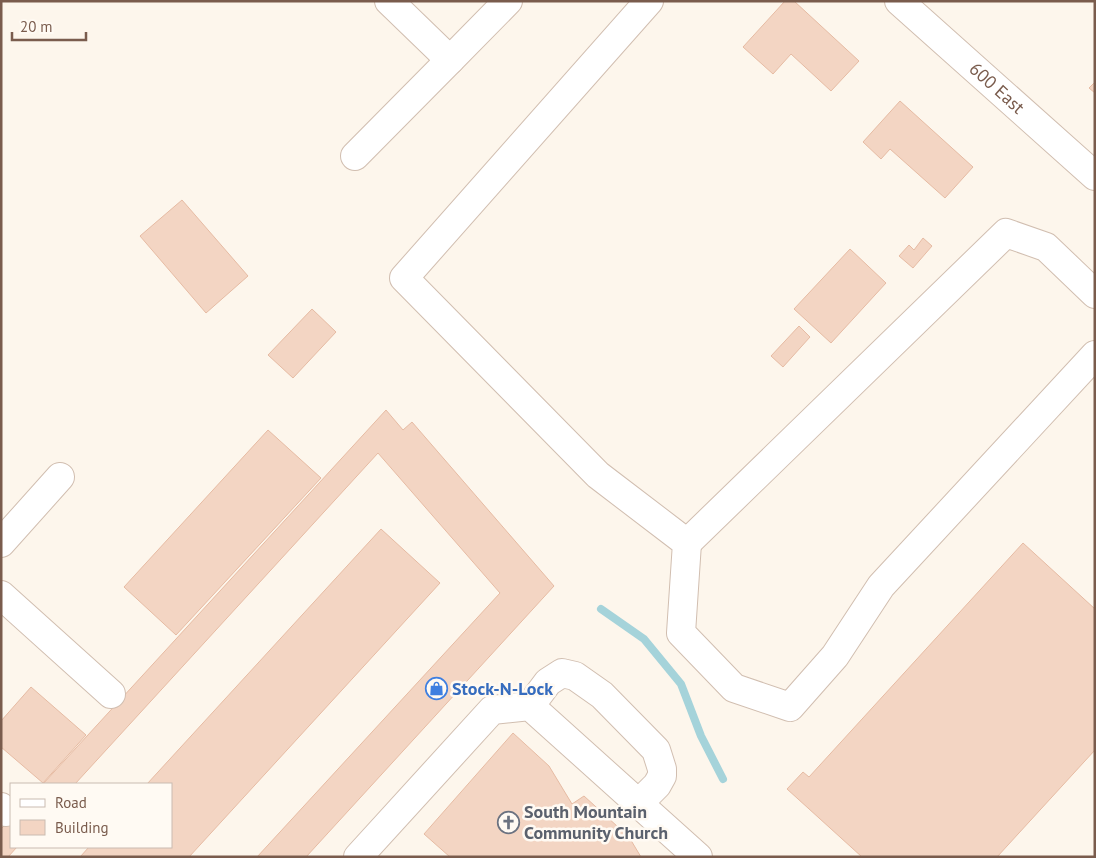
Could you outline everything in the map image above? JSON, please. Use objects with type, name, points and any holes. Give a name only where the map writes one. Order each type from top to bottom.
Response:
[{"type":"street","points":[[355,156],[508,1]]},
{"type":"street","points":[[649,1],[404,278],[598,475],[687,543]]},
{"type":"street","name":"600 East","points":[[899,1],[1095,176]]},
{"type":"street","points":[[401,5],[450,60]]},
{"type":"street","points":[[1095,294],[1046,247],[1006,233],[687,543],[680,633],[734,688],[790,707],[836,656],[882,586],[1095,355]]},
{"type":"street","points":[[1,543],[60,477]]},
{"type":"street","points":[[1,594],[111,694]]},
{"type":"street","points":[[368,853],[492,710],[530,706],[548,682],[562,673],[576,676],[602,695],[656,750],[662,769],[662,776],[658,785],[639,803]]},
{"type":"street","points":[[530,706],[698,857]]},
{"type":"building","points":[[785,1],[794,1],[859,61],[831,91],[791,54],[773,74],[743,47]]},
{"type":"building","points":[[1095,82],[1095,93],[1089,88]]},
{"type":"building","points":[[900,101],[973,167],[945,198],[890,149],[881,159],[863,142]]},
{"type":"building","points":[[182,200],[248,276],[206,313],[140,236]]},
{"type":"building","points":[[923,238],[932,246],[913,268],[899,256],[909,245],[914,250]]},
{"type":"building","points":[[850,249],[886,283],[831,343],[794,309]]},
{"type":"building","points":[[312,309],[336,332],[293,378],[268,355]]},
{"type":"building","points":[[799,326],[810,337],[783,367],[771,356]]},
{"type":"building","name":"Stock-N-Lock","points":[[386,410],[403,430],[412,422],[554,586],[306,857],[257,857],[500,593],[378,453],[76,783],[44,783]]},
{"type":"building","points":[[268,430],[321,478],[176,635],[124,587]]},
{"type":"building","points":[[381,529],[440,583],[189,857],[80,857],[88,848],[172,848],[172,783],[148,783]]},
{"type":"building","points":[[1023,543],[1095,609],[1095,750],[997,857],[862,857],[787,789],[803,772],[809,777]]},
{"type":"building","points":[[31,687],[86,735],[43,783],[1,747],[1,721]]},
{"type":"building","points":[[513,733],[549,766],[572,804],[584,796],[629,837],[641,857],[450,857],[424,834]]},
{"type":"building","points":[[10,820],[10,848],[16,848],[8,857],[1,857],[1,829]]},
{"type":"waterway","points":[[601,609],[644,639],[681,684],[701,736],[723,779]]},
{"type":"place","name":"Stock-N-Lock","points":[[436,689]]},
{"type":"place","name":"South Mountain Community Church","points":[[508,822]]}]
